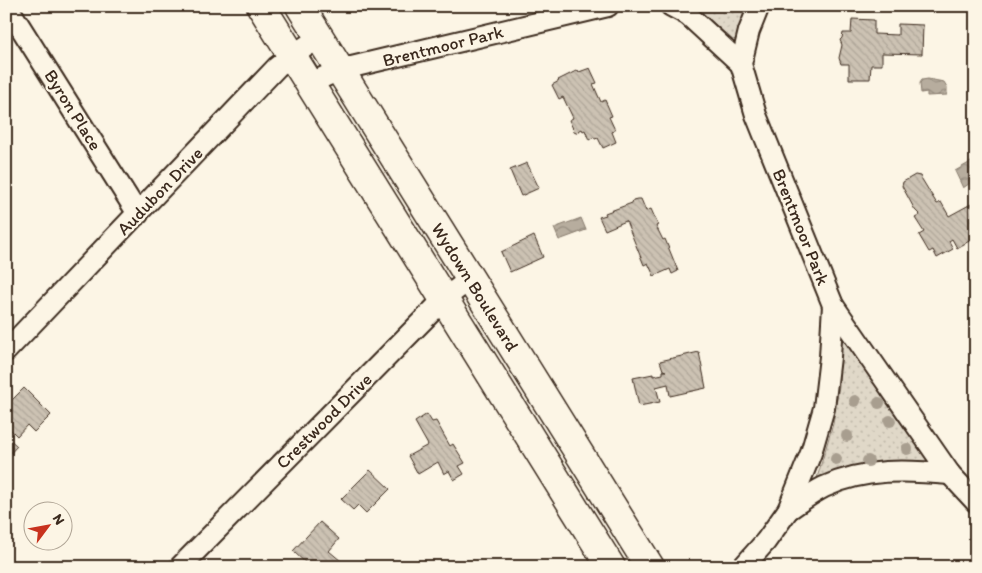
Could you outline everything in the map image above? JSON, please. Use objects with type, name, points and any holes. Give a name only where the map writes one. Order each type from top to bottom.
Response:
[{"type":"street","name":"Byron Place","points":[[7,6],[138,214]]},
{"type":"street","name":"Wydown Boulevard","points":[[260,6],[611,567]]},
{"type":"street","name":"Wydown Boulevard","points":[[300,6],[650,567]]},
{"type":"street","name":"Brentmoor Park","points":[[309,84],[339,70],[608,6]]},
{"type":"street","points":[[672,6],[688,15],[741,64],[749,32],[759,6]]},
{"type":"street","name":"Audubon Drive","points":[[6,351],[277,67],[319,38]]},
{"type":"street","name":"Brentmoor Park","points":[[741,64],[756,115],[833,305],[950,474],[976,502]]},
{"type":"street","name":"Crestwood Drive","points":[[180,567],[444,299],[470,279]]},
{"type":"street","name":"Brentmoor Park","points":[[743,567],[766,541],[788,510],[811,454],[824,408],[833,305]]},
{"type":"street","name":"Brentmoor Park","points":[[788,510],[824,487],[877,472],[914,471],[950,474]]},
{"type":"shaded area","points":[[687,6],[749,6],[736,39],[733,40],[708,18]]},
{"type":"shaded area","points":[[843,340],[849,344],[888,405],[912,439],[933,464],[817,478],[833,424],[839,386],[840,344]]},
{"type":"water","points":[[928,79],[944,82],[947,87],[947,95],[927,96],[927,92],[921,93],[920,83],[922,80]]},
{"type":"water","points":[[976,159],[976,179],[963,188],[955,171]]},
{"type":"water","points":[[581,218],[586,230],[559,240],[554,228]]},
{"type":"building","points":[[852,19],[874,20],[874,34],[898,35],[898,24],[923,25],[922,54],[882,53],[882,65],[871,65],[870,79],[849,79],[849,64],[841,64],[839,58],[842,45],[840,40],[843,33],[851,33]]},
{"type":"building","points":[[590,68],[597,83],[593,84],[601,102],[605,100],[612,116],[609,117],[615,130],[612,132],[616,142],[603,148],[598,138],[595,139],[594,137],[589,140],[585,130],[583,131],[582,129],[575,133],[569,120],[573,118],[563,97],[559,99],[552,85],[578,70],[579,72]]},
{"type":"building","points":[[527,163],[539,188],[521,196],[510,170]]},
{"type":"building","points":[[915,175],[920,176],[937,204],[941,202],[949,216],[971,204],[976,212],[976,239],[957,248],[952,239],[949,241],[953,249],[937,258],[933,250],[929,252],[919,235],[924,232],[915,218],[920,215],[915,210],[902,186],[903,182]]},
{"type":"building","points":[[637,199],[641,199],[646,211],[651,209],[658,225],[656,226],[663,240],[665,239],[678,271],[672,274],[670,269],[654,276],[648,263],[644,265],[626,221],[605,230],[599,217]]},
{"type":"building","points":[[534,236],[543,257],[510,272],[501,252]]},
{"type":"building","points":[[699,352],[706,388],[670,396],[668,384],[656,387],[660,402],[639,406],[633,378],[663,374],[663,371],[666,371],[663,370],[660,361]]},
{"type":"building","points":[[24,388],[51,415],[34,432],[27,425],[17,436],[6,425],[6,415],[11,410],[7,405]]},
{"type":"building","points":[[427,414],[432,422],[436,421],[450,446],[453,444],[465,463],[459,466],[464,474],[454,480],[449,471],[444,474],[438,462],[418,474],[408,456],[428,445],[415,422]]},
{"type":"building","points":[[6,436],[17,446],[6,458]]},
{"type":"building","points":[[370,470],[390,489],[366,513],[358,505],[353,510],[341,499]]},
{"type":"building","points":[[320,522],[339,539],[329,551],[341,561],[336,567],[310,567],[293,551]]}]
